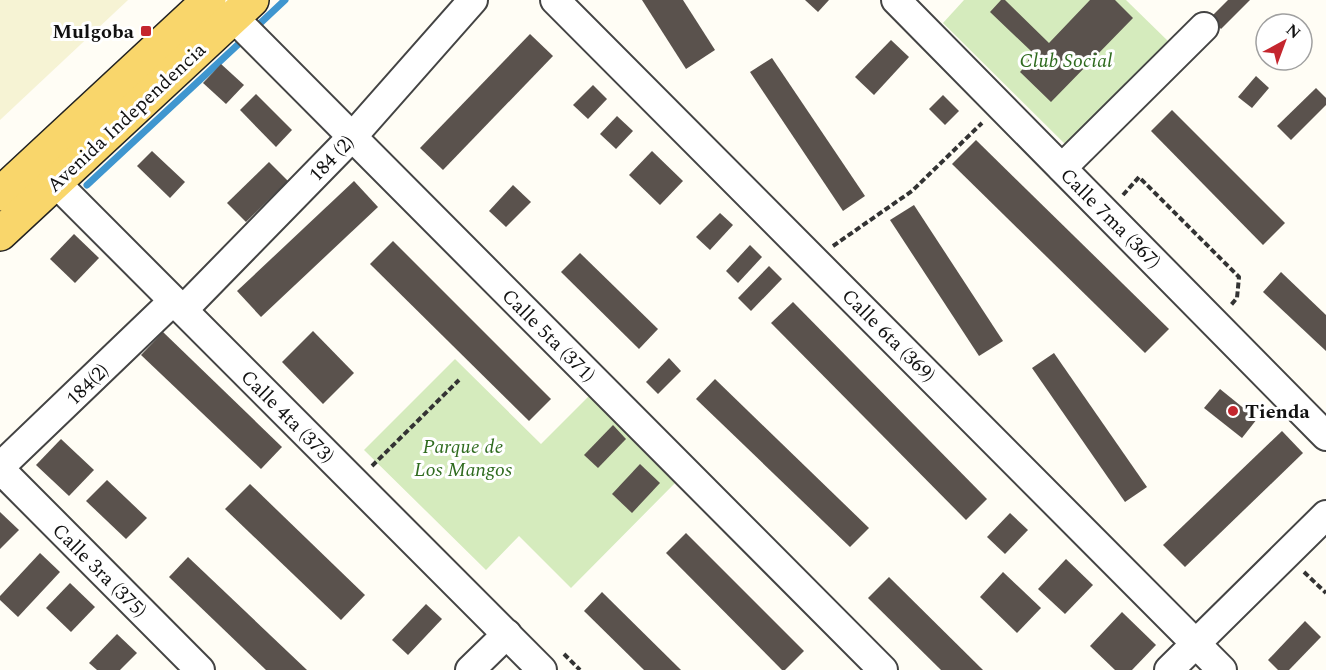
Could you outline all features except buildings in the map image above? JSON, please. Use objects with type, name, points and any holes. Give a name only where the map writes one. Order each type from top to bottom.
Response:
[{"type":"main road","name":"Avenida Independencia","points":[[0,234],[45,172],[227,4]]},
{"type":"main road","name":"Avenida Independencia","points":[[0,194],[45,172]]},
{"type":"street","name":"184 (2)","points":[[178,306],[352,137],[473,0]]},
{"type":"street","name":"Calle 6ta (369)","points":[[555,0],[1222,670]]},
{"type":"street","name":"Calle 7ma (367)","points":[[896,0],[1326,436]]},
{"type":"street","name":"Calle 5ta (371)","points":[[227,4],[352,137],[883,670]]},
{"type":"street","points":[[1062,168],[1204,27]]},
{"type":"street","name":"Calle 4ta (373)","points":[[45,172],[542,670]]},
{"type":"street","name":"184(2)","points":[[0,468],[178,306]]},
{"type":"street","name":"Calle 3ra (375)","points":[[0,468],[200,670]]},
{"type":"street","points":[[1169,670],[1326,515]]},
{"type":"street","points":[[470,670],[507,634]]},
{"type":"path","points":[[813,260],[912,191],[1000,106]]},
{"type":"path","points":[[355,483],[459,380]]},
{"type":"path","points":[[1302,571],[1326,593]]},
{"type":"shaded area","points":[[0,0],[128,0],[0,120]]},
{"type":"green space","name":"Club Social","points":[[964,0],[1126,0],[1170,43],[1067,146],[943,23]]},
{"type":"green space","name":"Parque de Los Mangos","points":[[455,359],[541,444],[590,395],[677,481],[571,588],[519,536],[486,570],[364,450]]},
{"type":"waterway","points":[[253,30],[285,0]]},
{"type":"waterway","points":[[87,185],[245,38]]},
{"type":"place","name":"Mulgoba","points":[[146,31]]},
{"type":"place","name":"Tienda","points":[[1233,411]]}]
